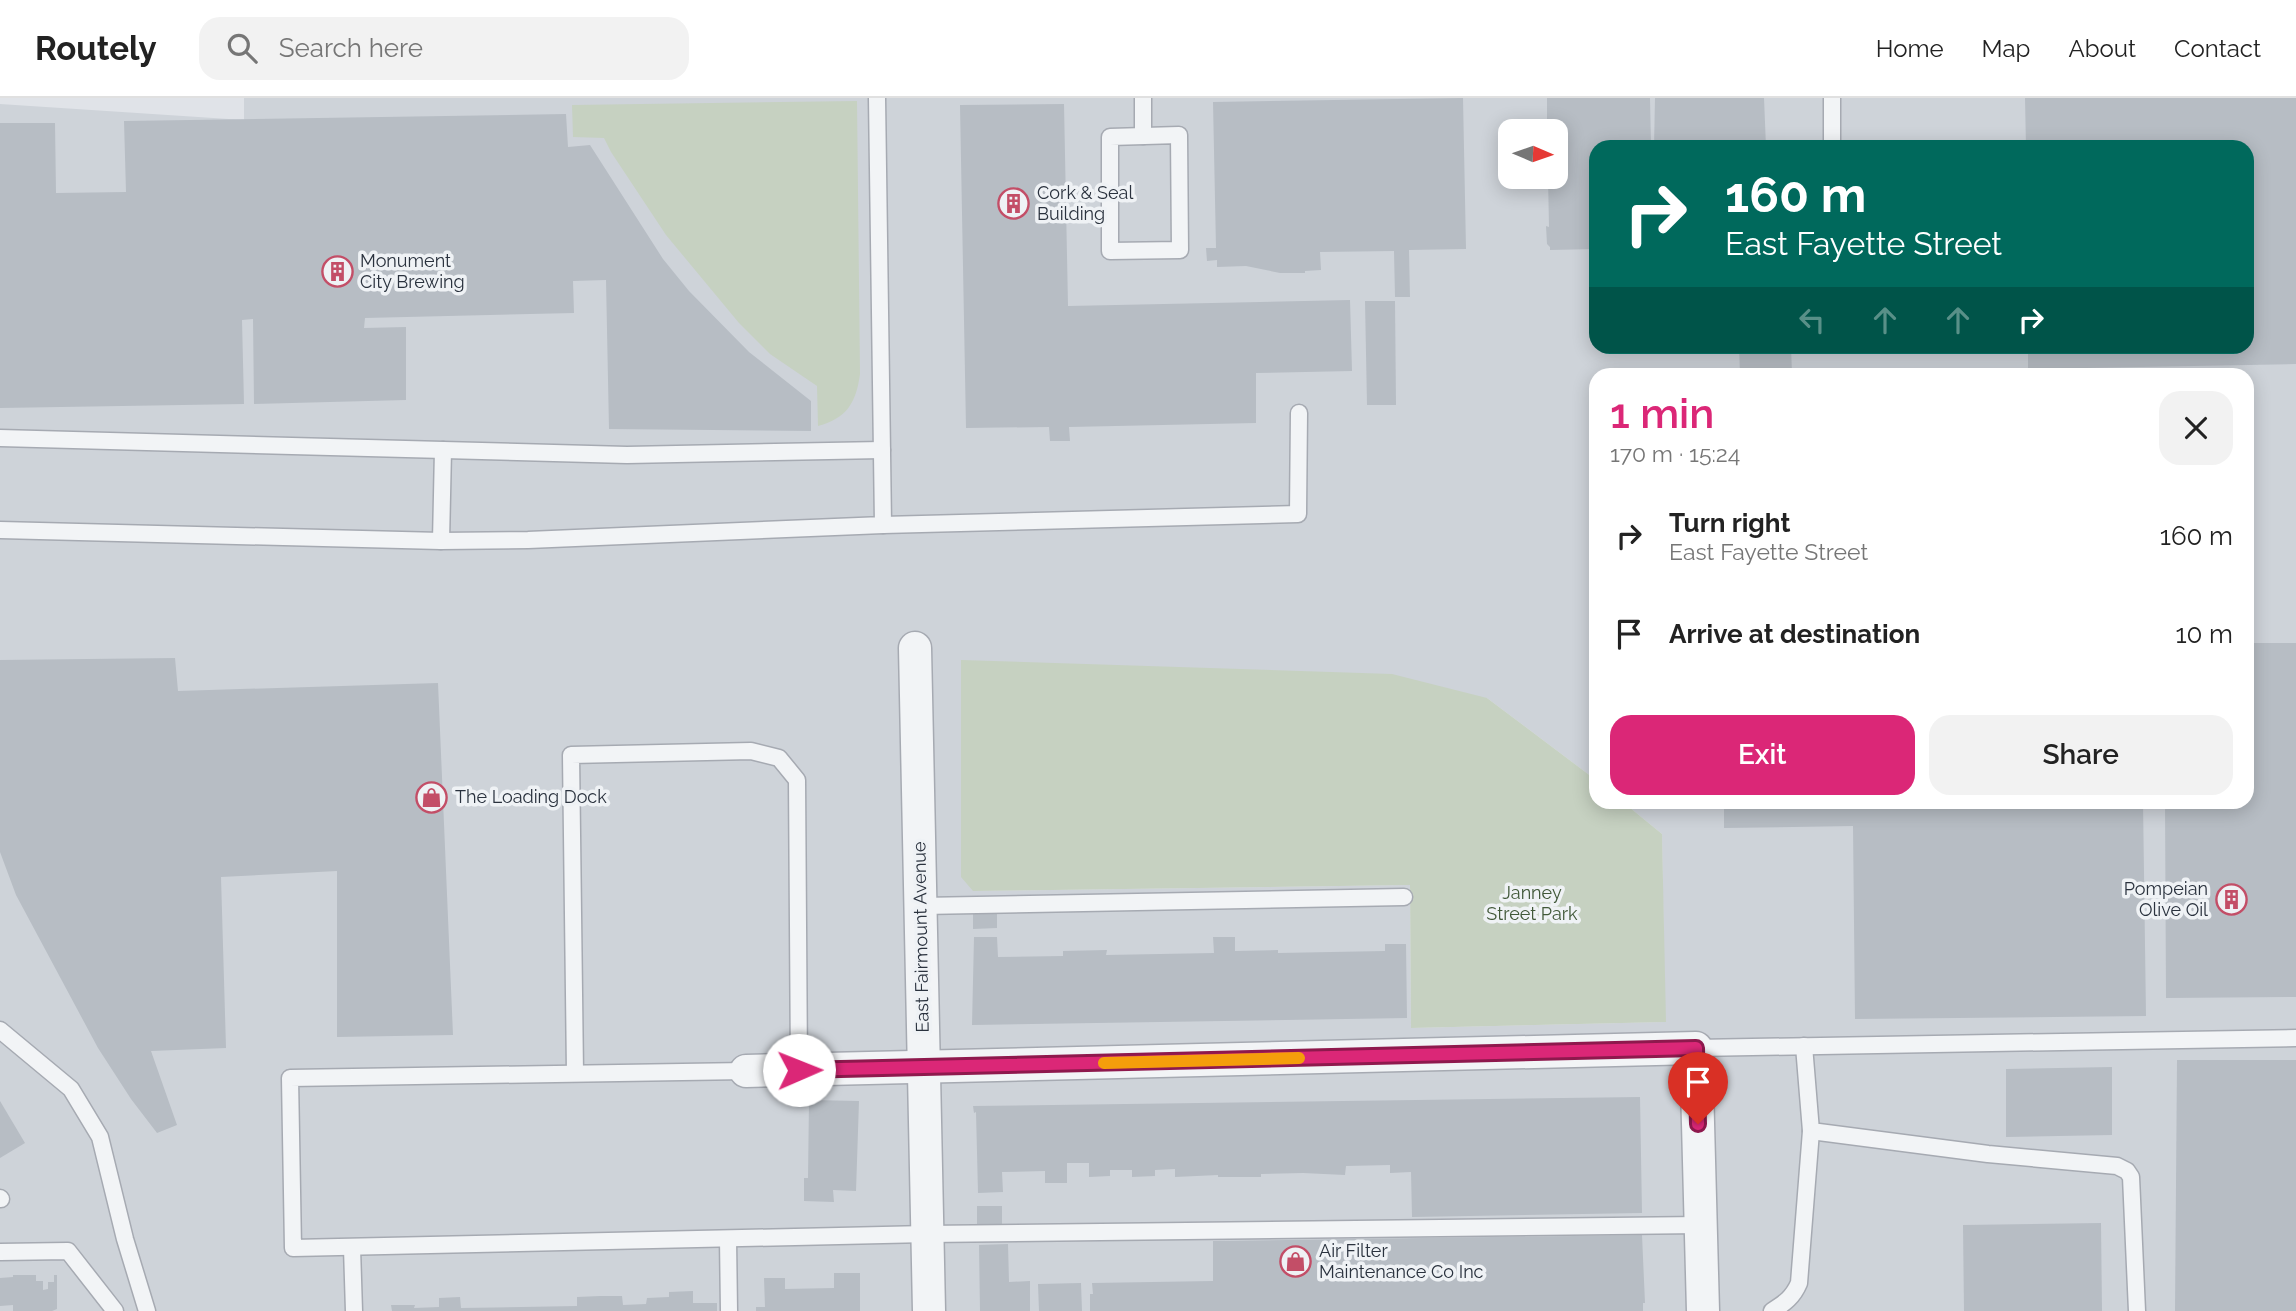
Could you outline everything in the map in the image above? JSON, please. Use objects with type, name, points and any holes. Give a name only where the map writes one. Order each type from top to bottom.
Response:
[{"type":"street","name":"East Fairmount Avenue","points":[[915,648],[929,1311]]},
{"type":"street","points":[[746,1071],[1696,1048],[1703,1311]]},
{"type":"lane","points":[[877,98],[883,525]]},
{"type":"lane","points":[[1143,98],[1143,136]]},
{"type":"lane","points":[[1832,98],[1832,140]]},
{"type":"lane","points":[[1179,135],[1180,250],[1110,251],[1110,137],[1143,136],[1179,135]]},
{"type":"lane","points":[[0,530],[441,541],[528,540],[883,525],[1298,514],[1299,413]]},
{"type":"lane","points":[[0,438],[627,455],[882,450]]},
{"type":"lane","points":[[441,541],[443,450]]},
{"type":"lane","points":[[575,1073],[571,755],[751,751],[779,758],[797,780],[799,1070]]},
{"type":"lane","points":[[922,905],[1404,897]]},
{"type":"lane","points":[[0,1030],[71,1089],[100,1137],[125,1239],[147,1311]]},
{"type":"lane","points":[[1696,1048],[2296,1038]]},
{"type":"lane","points":[[1772,1311],[1786,1303],[1799,1283],[1811,1131],[1804,1046]]},
{"type":"lane","points":[[746,1071],[290,1077],[293,1248],[927,1234],[1701,1225]]},
{"type":"lane","points":[[1811,1131],[1988,1154],[2118,1166],[2131,1177],[2137,1311]]},
{"type":"lane","points":[[728,1239],[729,1311]]},
{"type":"lane","points":[[352,1248],[354,1311]]},
{"type":"lane","points":[[0,1252],[68,1251],[115,1311]]},
{"type":"shaded area","points":[[244,98],[2296,98],[2296,1311],[0,1311],[0,104],[244,120]]},
{"type":"green space","points":[[857,101],[860,374],[856,393],[848,408],[836,419],[818,426],[817,386],[770,354],[739,323],[666,235],[604,138],[573,137],[572,105]]},
{"type":"green space","name":"Janney Street Park","points":[[961,660],[1392,674],[1487,698],[1589,775],[1589,809],[1632,809],[1662,834],[1666,1022],[1411,1028],[1410,885],[973,891],[961,877]]},
{"type":"building","points":[[1463,98],[1466,249],[1409,250],[1410,297],[1395,297],[1394,251],[1320,252],[1321,270],[1305,273],[1280,273],[1246,266],[1217,267],[1217,260],[1207,261],[1206,248],[1216,248],[1213,102]]},
{"type":"building","points":[[1547,98],[1650,98],[1651,140],[1589,140],[1589,249],[1550,250],[1546,226],[1549,227],[1548,189],[1568,189],[1568,119],[1547,119]]},
{"type":"building","points":[[1655,98],[1764,98],[1766,140],[1654,140]]},
{"type":"building","points":[[2025,98],[2296,98],[2296,364],[2028,368],[2028,354],[2254,354],[2254,140],[2026,140]]},
{"type":"building","name":"Cork & Seal Building","points":[[1064,104],[1068,306],[1350,300],[1352,371],[1256,373],[1256,423],[1069,427],[1070,441],[1050,441],[1049,427],[966,428],[960,105]]},
{"type":"building","name":"Monument City Brewing","points":[[566,114],[568,147],[590,145],[663,259],[689,291],[749,352],[811,401],[811,431],[609,429],[606,280],[573,281],[574,313],[365,318],[364,328],[406,327],[406,400],[254,404],[253,319],[242,320],[244,404],[0,408],[0,123],[55,123],[56,193],[126,192],[124,121]]},
{"type":"building","points":[[1365,301],[1395,301],[1396,405],[1367,405]]},
{"type":"building","points":[[1739,354],[1791,354],[1792,368],[1740,368]]},
{"type":"building","name":"Pompeian Olive Oil","points":[[2254,643],[2296,643],[2296,997],[2166,998],[2165,809],[2254,809]]},
{"type":"building","points":[[175,658],[178,691],[438,683],[453,1035],[337,1037],[337,871],[221,877],[226,1048],[151,1051],[177,1125],[157,1133],[98,1048],[16,895],[0,852],[0,660]]},
{"type":"building","points":[[1724,809],[2143,809],[2146,1016],[1855,1019],[1853,826],[1724,828]]},
{"type":"building","points":[[997,911],[997,928],[973,929],[973,912]]},
{"type":"building","points":[[974,937],[997,937],[998,957],[1063,956],[1063,951],[1107,950],[1106,955],[1214,953],[1213,937],[1235,937],[1235,951],[1278,950],[1278,953],[1385,951],[1385,944],[1406,944],[1407,1018],[972,1025]]},
{"type":"building","points":[[2177,1060],[2296,1060],[2296,1311],[2175,1311]]},
{"type":"building","points":[[2112,1067],[2112,1135],[2006,1137],[2006,1069]]},
{"type":"building","points":[[1640,1097],[1642,1213],[1412,1217],[1411,1172],[1390,1173],[1390,1165],[1346,1166],[1345,1175],[1303,1173],[1261,1174],[1261,1177],[1175,1177],[1175,1169],[1155,1170],[1155,1176],[1132,1177],[1132,1170],[1110,1170],[1110,1176],[1089,1177],[1089,1163],[1067,1163],[1067,1183],[1045,1183],[1045,1171],[1002,1172],[1003,1192],[978,1193],[976,1112],[974,1113],[973,1106]]},
{"type":"building","points":[[809,1100],[859,1101],[856,1191],[833,1190],[834,1202],[804,1201],[804,1178],[808,1178]]},
{"type":"building","points":[[0,1101],[25,1143],[0,1158]]},
{"type":"building","points":[[977,1206],[1002,1206],[1002,1224],[977,1224]]},
{"type":"building","points":[[2101,1223],[2102,1311],[1964,1311],[1963,1225]]},
{"type":"building","points":[[1642,1235],[1645,1303],[1643,1311],[1090,1311],[1092,1283],[1213,1281],[1213,1241]]},
{"type":"building","points":[[1008,1244],[1009,1282],[1030,1281],[1030,1311],[980,1311],[979,1245]]},
{"type":"building","points":[[834,1273],[860,1273],[860,1311],[756,1311],[756,1307],[765,1307],[764,1278],[785,1278],[785,1289],[834,1288]]},
{"type":"building","points":[[36,1275],[36,1281],[43,1281],[43,1290],[48,1289],[48,1282],[54,1282],[54,1275],[57,1275],[57,1309],[13,1311],[13,1305],[0,1306],[0,1278]]},
{"type":"building","points":[[1081,1283],[1082,1311],[1039,1311],[1038,1284]]},
{"type":"building","points":[[693,1291],[693,1303],[717,1303],[717,1311],[392,1311],[391,1305],[439,1307],[439,1298],[460,1297],[461,1308],[577,1306],[577,1297],[600,1296],[622,1296],[623,1305],[646,1304],[647,1298],[669,1297],[669,1292]]},
{"type":"slow traffic","points":[[1104,1063],[1299,1058]]},
{"type":"place","name":"Cork & Seal Building","points":[[1014,203]]},
{"type":"place","name":"Monument City Brewing","points":[[337,271]]},
{"type":"place","name":"The Loading Dock","points":[[432,797]]},
{"type":"place","name":"Pompeian Olive Oil","points":[[2231,899]]},
{"type":"place","name":"Air Filter Maintenance Co Inc","points":[[1296,1261]]},
{"type":"route","points":[[799,1070],[1696,1048],[1698,1124]]}]
